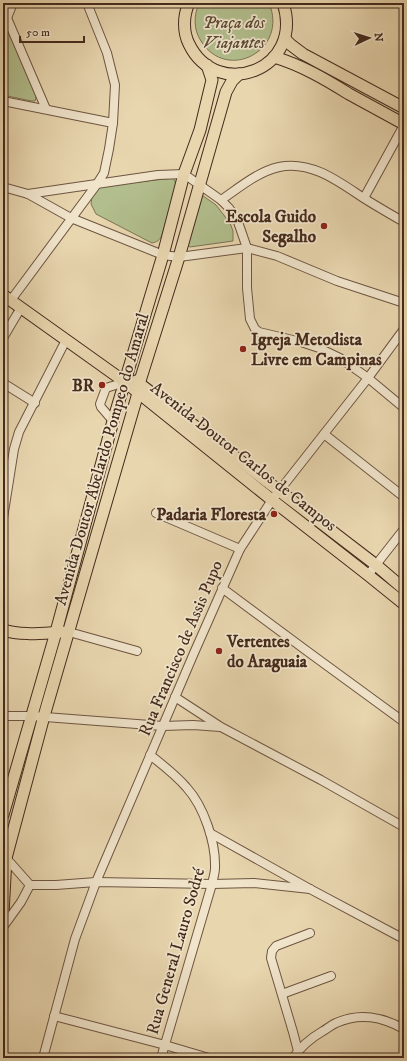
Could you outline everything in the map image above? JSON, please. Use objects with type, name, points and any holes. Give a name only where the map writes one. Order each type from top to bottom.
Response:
[{"type":"main road","points":[[186,4],[184,18],[187,40],[198,58],[216,71],[228,74],[239,74],[258,70],[279,52],[285,39],[287,25],[286,12],[283,3]]},
{"type":"main road","points":[[285,39],[304,54],[404,108]]},
{"type":"main road","points":[[274,57],[315,73],[404,125]]},
{"type":"main road","name":"Avenida Doutor Abelardo Pompeo do Amaral","points":[[3,815],[56,632],[113,421],[163,255],[184,174],[200,130],[212,80],[207,65]]},
{"type":"main road","name":"Avenida Doutor Abelardo Pompeo do Amaral","points":[[3,914],[4,856],[107,497],[226,92],[232,81],[239,74]]},
{"type":"main road","name":"Avenida Doutor Carlos de Campos","points":[[3,287],[9,297],[21,308],[66,340],[126,378]]},
{"type":"main road","name":"Avenida Doutor Carlos de Campos","points":[[9,297],[126,378],[276,496],[404,604]]},
{"type":"main road","points":[[94,492],[107,497]]},
{"type":"main road","name":"Avenida Doutor Carlos de Campos","points":[[276,496],[376,565],[404,589]]},
{"type":"main road","points":[[3,630],[14,633],[29,634],[69,632]]},
{"type":"street","points":[[3,28],[13,3]]},
{"type":"street","points":[[9,297],[104,173],[113,123],[115,85],[107,53],[87,3]]},
{"type":"street","points":[[7,18],[46,109]]},
{"type":"street","points":[[3,101],[113,123]]},
{"type":"street","points":[[364,198],[404,125]]},
{"type":"street","points":[[221,200],[254,178],[266,172],[280,167],[296,166],[317,170],[338,180],[364,198],[404,222]]},
{"type":"street","points":[[28,194],[158,175],[184,174],[221,200],[229,208],[238,222],[247,248],[247,288],[250,319],[255,329],[259,332],[319,348],[340,358],[368,378],[404,408]]},
{"type":"street","points":[[3,187],[28,194],[71,218],[163,255],[179,256],[247,248],[277,256],[337,281],[404,303]]},
{"type":"street","points":[[3,338],[21,308]]},
{"type":"street","name":"Rua Francisco de Assis Pupo","points":[[43,1058],[75,939],[96,882],[240,549],[276,496],[368,378],[404,329]]},
{"type":"street","points":[[3,518],[6,484],[19,432],[66,340]]},
{"type":"street","points":[[113,421],[100,404],[106,388],[126,378]]},
{"type":"street","points":[[3,383],[35,403]]},
{"type":"street","points":[[324,434],[404,497]]},
{"type":"street","points":[[156,513],[240,549]]},
{"type":"street","points":[[368,574],[404,529]]},
{"type":"street","points":[[222,588],[404,722]]},
{"type":"street","points":[[69,632],[137,651]]},
{"type":"street","points":[[175,697],[221,727],[321,780],[404,827]]},
{"type":"street","points":[[3,716],[44,716],[163,726],[193,725],[221,727]]},
{"type":"street","name":"Rua General Lauro Sodré","points":[[150,755],[176,775],[189,789],[206,820],[214,852],[215,868],[212,884],[161,1058]]},
{"type":"street","points":[[210,833],[404,939]]},
{"type":"street","points":[[4,856],[30,884],[56,885],[96,882],[212,884],[254,882],[310,889]]},
{"type":"street","points":[[3,927],[21,902],[30,884]]},
{"type":"street","points":[[295,1054],[282,994],[271,958],[272,951],[276,946],[310,933]]},
{"type":"street","points":[[282,994],[331,976]]},
{"type":"street","points":[[54,1016],[209,1058]]},
{"type":"street","points":[[295,1054],[312,1038],[336,1023],[356,1017],[374,1017],[392,1022],[404,1029]]},
{"type":"green space","name":"Praça dos Viajantes","points":[[199,3],[269,3],[273,20],[270,35],[263,47],[252,55],[239,60],[225,59],[212,53],[198,36],[195,22]]},
{"type":"green space","points":[[6,32],[10,33],[37,94],[35,101],[3,95],[3,35]]},
{"type":"green space","points":[[173,178],[176,186],[162,235],[154,243],[96,214],[91,204],[92,196],[96,190],[103,186]]},
{"type":"green space","points":[[199,193],[216,205],[230,223],[233,231],[233,241],[190,247],[185,243]]},
{"type":"place","name":"Escola Guido Segalho","points":[[324,226]]},
{"type":"place","name":"Igreja Metodista Livre em Campinas","points":[[243,349]]},
{"type":"place","name":"BR","points":[[102,385]]},
{"type":"place","name":"Padaria Floresta","points":[[274,514]]},
{"type":"place","name":"Vertentes do Araguaia","points":[[219,651]]}]
